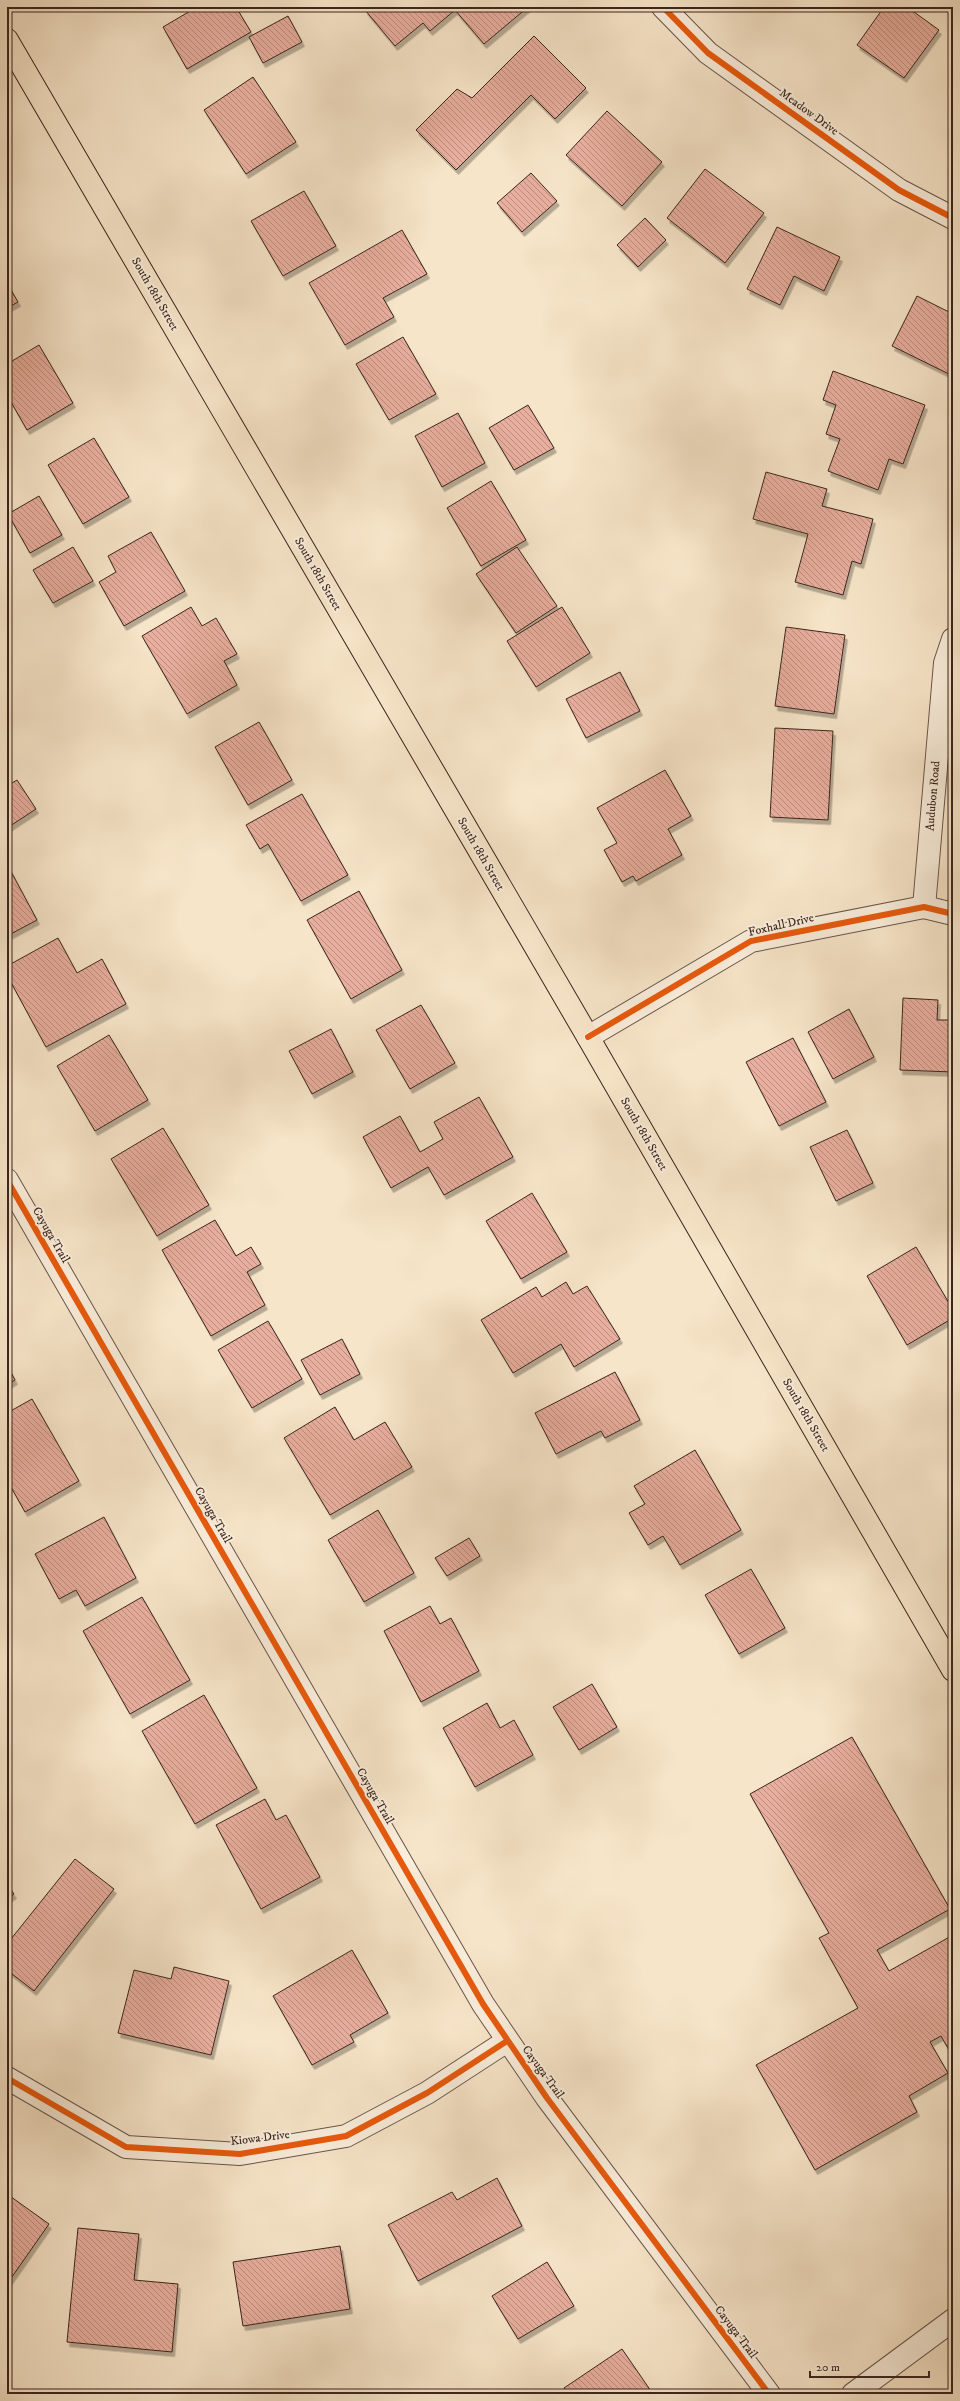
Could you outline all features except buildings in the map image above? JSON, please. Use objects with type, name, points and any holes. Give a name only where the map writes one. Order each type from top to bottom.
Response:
[{"type":"main road","name":"South 18th Street","points":[[7,40],[588,1037],[953,1670]]},
{"type":"street","name":"Meadow Drive","points":[[663,7],[714,57],[899,190],[953,218]]},
{"type":"street","name":"Audubon Road","points":[[924,907],[945,663],[953,639]]},
{"type":"street","name":"Foxhall Drive","points":[[588,1037],[751,941],[924,907],[953,914]]},
{"type":"street","name":"Cayuga Trail","points":[[7,1180],[483,2004],[508,2042],[769,2394]]},
{"type":"street","name":"Kiowa Drive","points":[[7,2078],[126,2146],[240,2154],[346,2136],[428,2093],[508,2042]]},
{"type":"street","points":[[853,2394],[953,2320]]},
{"type":"cycle path","points":[[663,7],[708,53],[899,190],[953,218]]},
{"type":"cycle path","points":[[588,1037],[751,941],[924,907],[953,914]]},
{"type":"cycle path","points":[[7,1180],[483,2004],[547,2098],[769,2394]]},
{"type":"cycle path","points":[[7,2078],[126,2147],[240,2154],[346,2136],[427,2093],[507,2041]]}]
